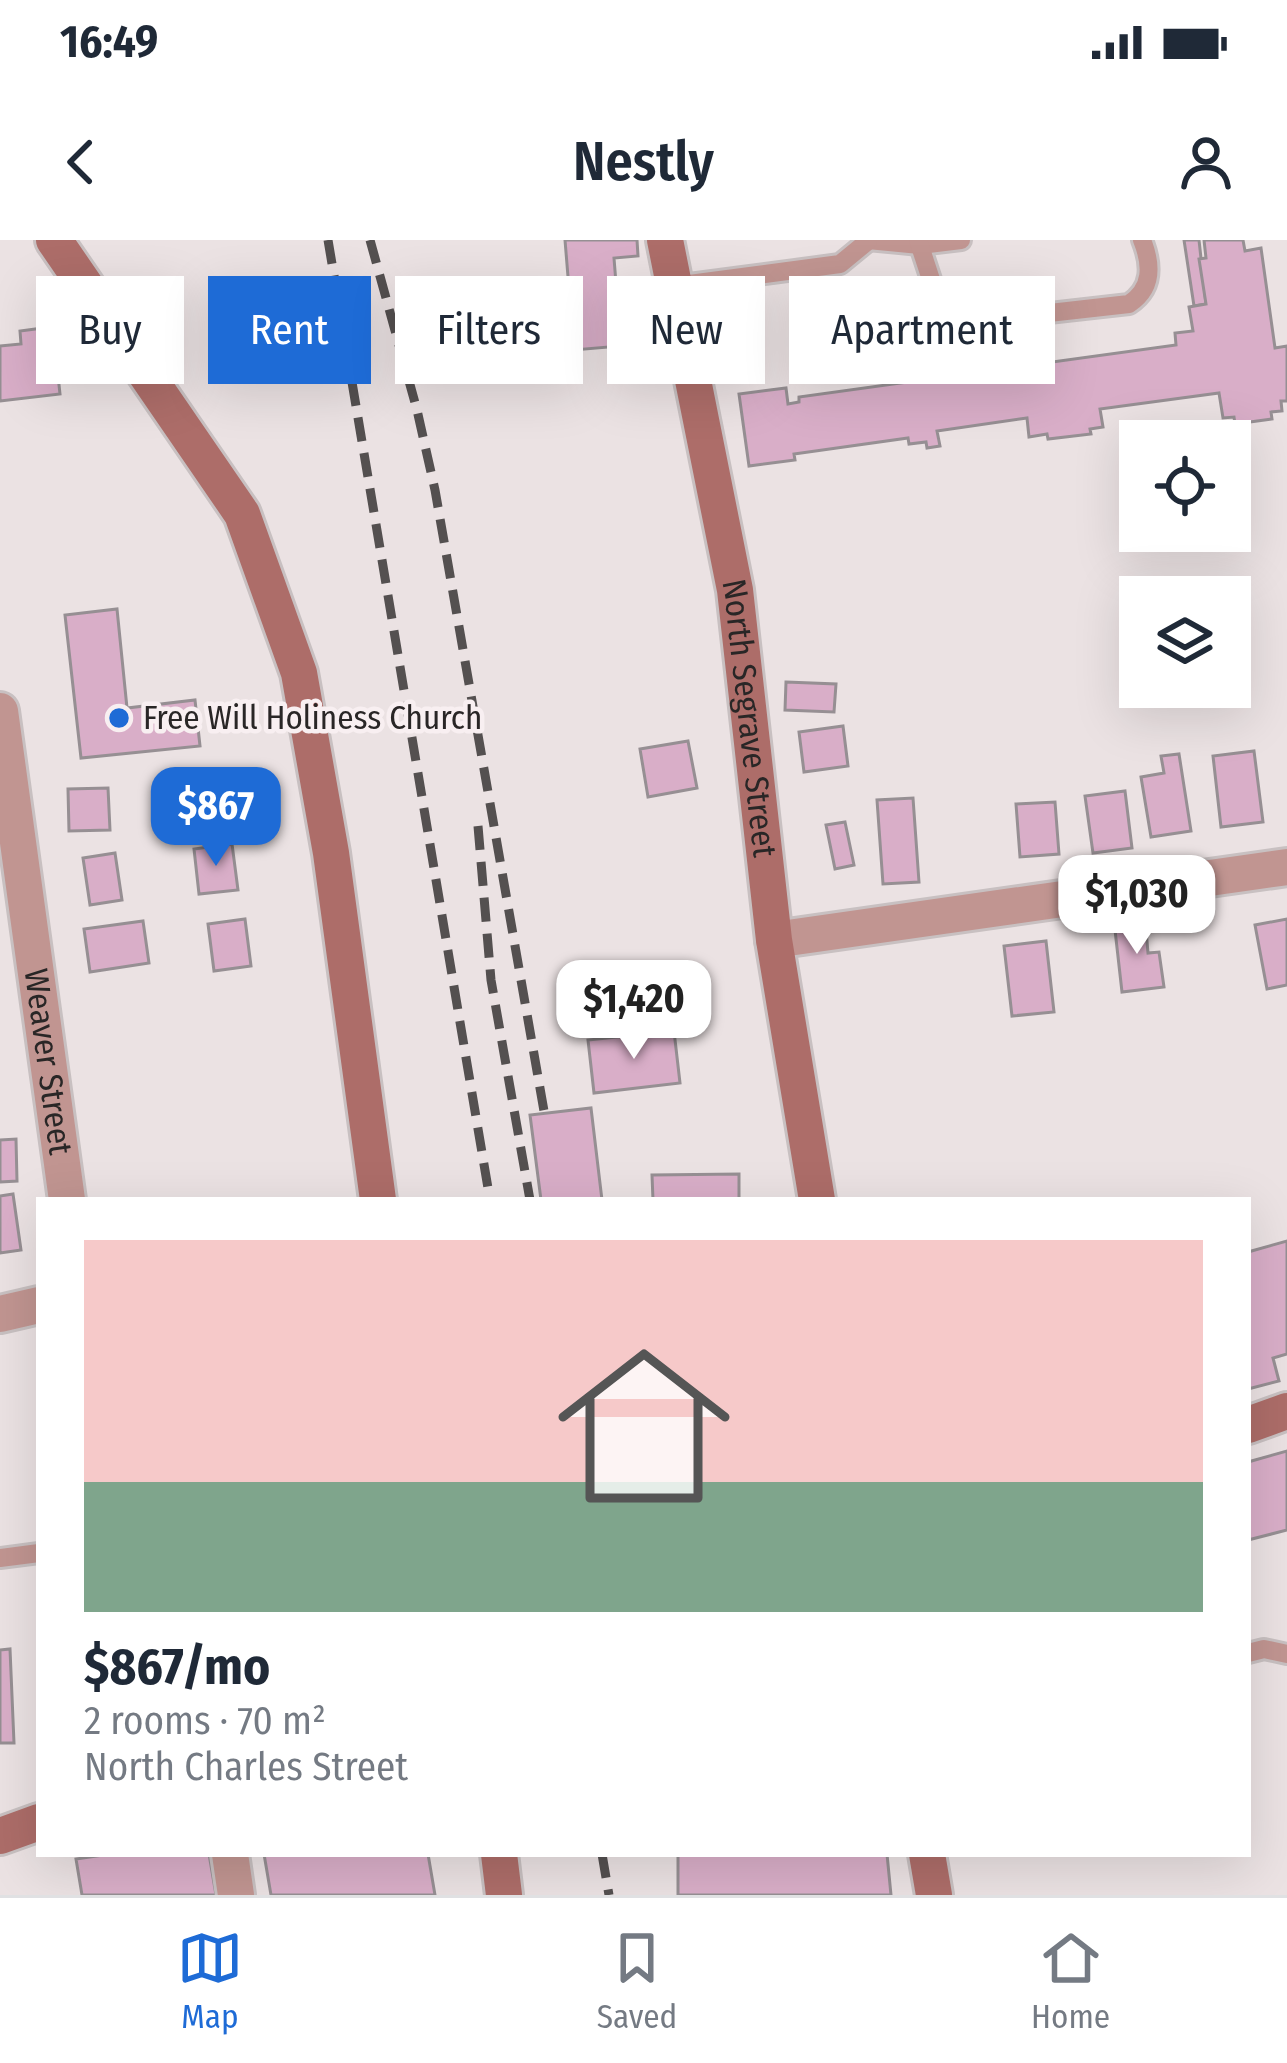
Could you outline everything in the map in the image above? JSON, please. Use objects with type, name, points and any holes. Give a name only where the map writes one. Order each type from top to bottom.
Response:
[{"type":"street","points":[[54,240],[242,514],[299,673],[331,853],[378,1197]]},
{"type":"street","name":"North Segrave Street","points":[[664,240],[672,276]]},
{"type":"street","name":"North Segrave Street","points":[[694,384],[735,590],[774,940],[817,1197]]},
{"type":"street","name":"Weaver Street","points":[[0,711],[67,1197]]},
{"type":"street","points":[[774,940],[1287,867]]},
{"type":"street","points":[[0,1314],[36,1306]]},
{"type":"street","points":[[1251,1424],[1287,1412]]},
{"type":"street","points":[[0,1836],[36,1823]]},
{"type":"street","points":[[230,1857],[236,1895]]},
{"type":"street","points":[[500,1857],[504,1895]]},
{"type":"street","points":[[928,1857],[934,1895]]},
{"type":"lane","points":[[750,276],[841,264],[868,240],[961,240]]},
{"type":"lane","points":[[919,242],[942,313],[952,324],[1129,304],[1144,294],[1150,276],[1142,240]]},
{"type":"lane","points":[[0,1558],[36,1552]]},
{"type":"lane","points":[[1251,1652],[1264,1649],[1287,1654]]},
{"type":"building","points":[[565,240],[637,240],[638,256],[614,258],[615,276],[607,276],[607,347],[583,349],[583,276],[568,276]]},
{"type":"building","points":[[1184,240],[1199,240],[1206,304],[1194,306]]},
{"type":"building","points":[[1204,240],[1243,240],[1245,251],[1261,248],[1275,348],[1287,346],[1287,401],[1281,401],[1282,411],[1271,412],[1272,419],[1223,418],[1219,393],[1100,409],[1103,427],[1090,429],[1091,434],[1029,437],[1027,418],[937,431],[940,446],[909,444],[908,438],[794,454],[795,460],[749,466],[739,394],[786,388],[788,404],[799,402],[799,397],[893,384],[1055,384],[1055,362],[1176,345],[1175,333],[1193,331],[1189,307],[1206,304],[1199,259],[1206,258]]},
{"type":"building","points":[[36,329],[36,384],[59,384],[60,394],[0,401],[0,346],[21,344],[20,331]]},
{"type":"building","points":[[117,609],[127,708],[195,700],[200,746],[81,758],[65,615]]},
{"type":"building","points":[[786,682],[836,684],[834,712],[785,710]]},
{"type":"building","points":[[843,726],[848,766],[804,772],[799,732]]},
{"type":"building","points":[[688,741],[697,788],[648,797],[640,749]]},
{"type":"building","points":[[1254,751],[1263,822],[1221,827],[1213,756]]},
{"type":"building","points":[[1179,754],[1191,831],[1151,837],[1141,777],[1164,773],[1161,756]]},
{"type":"building","points":[[226,773],[231,804],[185,812],[180,781]]},
{"type":"building","points":[[108,788],[110,830],[69,831],[68,789]]},
{"type":"building","points":[[1125,791],[1132,848],[1093,853],[1085,796]]},
{"type":"building","points":[[913,798],[919,882],[883,884],[877,800]]},
{"type":"building","points":[[1055,802],[1059,854],[1020,857],[1016,804]]},
{"type":"building","points":[[845,822],[854,865],[835,869],[826,825]]},
{"type":"building","points":[[232,844],[238,890],[199,894],[194,849]]},
{"type":"building","points":[[115,853],[122,900],[90,905],[83,858]]},
{"type":"building","points":[[1145,918],[1148,953],[1159,952],[1164,987],[1122,992],[1114,921]]},
{"type":"building","points":[[245,919],[251,966],[214,971],[208,924]]},
{"type":"building","points":[[1287,919],[1287,985],[1267,989],[1255,925]]},
{"type":"building","points":[[143,921],[149,963],[90,972],[84,929]]},
{"type":"building","points":[[1046,941],[1054,1012],[1012,1016],[1004,946]]},
{"type":"building","points":[[674,1031],[680,1083],[594,1093],[588,1040]]},
{"type":"building","points":[[591,1108],[602,1197],[541,1197],[530,1115]]},
{"type":"building","points":[[16,1139],[17,1181],[0,1182],[0,1140]]},
{"type":"building","points":[[739,1174],[739,1197],[653,1197],[652,1175]]},
{"type":"building","points":[[13,1194],[21,1250],[0,1253],[0,1196]]},
{"type":"building","points":[[1287,1241],[1287,1354],[1273,1358],[1279,1381],[1251,1388],[1251,1251]]},
{"type":"building","points":[[1287,1451],[1287,1530],[1251,1539],[1251,1461]]},
{"type":"building","points":[[10,1649],[14,1743],[0,1743],[0,1650]]},
{"type":"building","points":[[210,1857],[216,1895],[82,1895],[76,1859]]},
{"type":"building","points":[[265,1857],[429,1857],[435,1895],[271,1895]]},
{"type":"building","points":[[678,1857],[887,1857],[891,1895],[678,1895]]},
{"type":"railway","points":[[328,240],[489,1197]]},
{"type":"railway","points":[[370,240],[435,490],[544,1111]]},
{"type":"railway","points":[[478,826],[491,980],[529,1197]]},
{"type":"railway","points":[[603,1857],[609,1895]]},
{"type":"place","name":"Free Will Holiness Church","points":[[119,718]]}]
